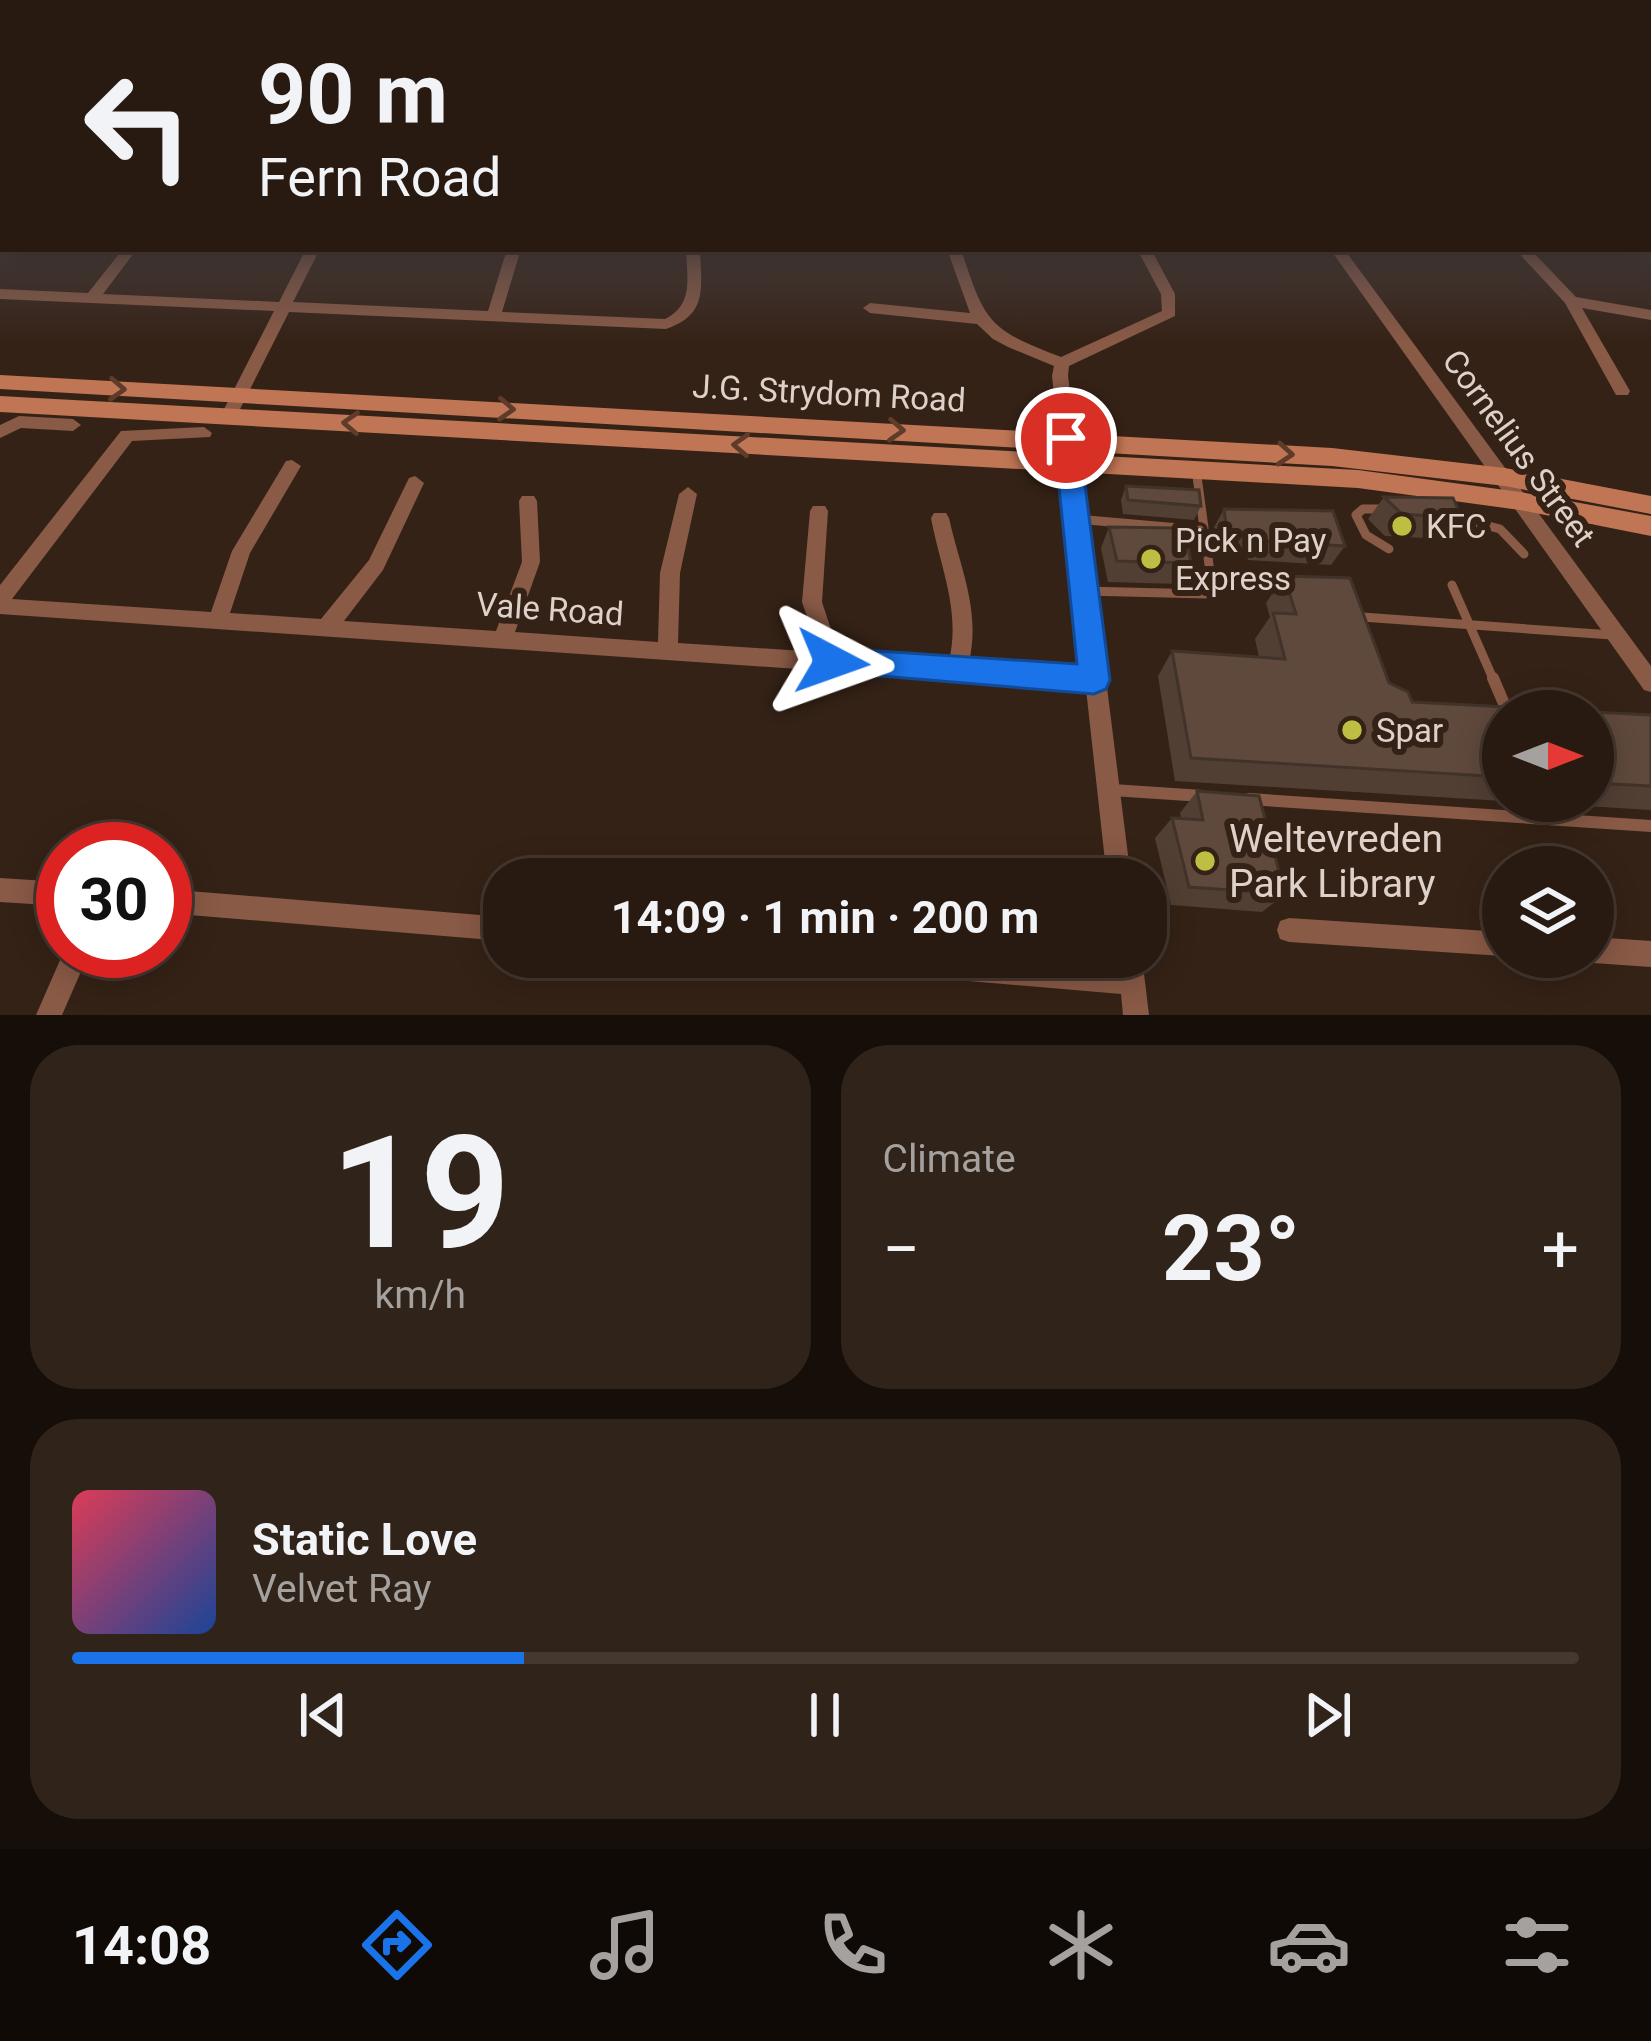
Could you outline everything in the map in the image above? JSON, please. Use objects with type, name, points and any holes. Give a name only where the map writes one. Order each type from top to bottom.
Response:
[{"type":"street","points":[[92,298],[128,252]]},
{"type":"street","points":[[234,406],[311,252]]},
{"type":"street","points":[[494,318],[513,252]]},
{"type":"street","points":[[0,294],[658,325],[684,318],[694,302],[693,252]]},
{"type":"street","points":[[955,252],[976,320]]},
{"type":"street","points":[[870,308],[976,320],[1061,364],[1169,313],[1168,294],[1146,252]]},
{"type":"street","name":"Cornelius Street","points":[[1339,252],[1651,683]]},
{"type":"street","points":[[1525,252],[1571,301],[1622,392]]},
{"type":"street","points":[[1571,301],[1651,315]]},
{"type":"street","points":[[1061,364],[1116,858]]},
{"type":"street","name":"J.G. Strydom Road","points":[[0,382],[234,406],[1069,464],[1358,479],[1520,501],[1651,526]]},
{"type":"street","name":"J.G. Strydom Road","points":[[0,404],[234,406],[1066,438],[1332,457],[1505,477],[1651,505]]},
{"type":"street","points":[[0,432],[19,422],[73,425]]},
{"type":"street","points":[[0,603],[127,435],[204,433]]},
{"type":"street","points":[[218,621],[241,551],[292,466]]},
{"type":"street","points":[[327,627],[376,565],[415,483]]},
{"type":"street","points":[[668,651],[669,582],[688,494]]},
{"type":"street","points":[[503,638],[531,562],[528,502]]},
{"type":"street","points":[[819,511],[812,602],[832,662]]},
{"type":"street","points":[[940,518],[967,613],[957,670]]},
{"type":"street","name":"Vale Road","points":[[0,603],[1094,680]]},
{"type":"street","points":[[0,890],[36,892]]},
{"type":"street","points":[[192,903],[483,926]]},
{"type":"street","points":[[1289,930],[1482,943]]},
{"type":"street","points":[[1614,951],[1651,954]]},
{"type":"street","points":[[50,1015],[66,978]]},
{"type":"street","points":[[1132,978],[1136,1015]]},
{"type":"lane","points":[[1084,591],[1204,596],[1210,572],[1196,470]]},
{"type":"lane","points":[[1389,549],[1366,536],[1356,515],[1363,509],[1398,511]]},
{"type":"lane","points":[[1432,514],[1494,526],[1524,554]]},
{"type":"lane","points":[[1075,518],[1202,530]]},
{"type":"lane","points":[[1452,585],[1498,690]]},
{"type":"lane","points":[[1362,616],[1618,635]]},
{"type":"lane","points":[[1108,790],[1651,826]]},
{"type":"building","points":[[1126,486],[1199,490],[1201,506],[1128,500]]},
{"type":"building","points":[[1384,497],[1453,498],[1462,518],[1402,514]]},
{"type":"building","points":[[1224,509],[1333,511],[1345,546],[1260,541],[1258,533],[1227,532]]},
{"type":"building","points":[[1109,527],[1174,528],[1186,536],[1191,563],[1117,561]]},
{"type":"building","points":[[1284,576],[1350,578],[1389,683],[1408,692],[1412,702],[1482,706],[1482,776],[1191,758],[1172,651],[1285,659],[1273,613],[1296,614]]},
{"type":"building","points":[[1614,713],[1651,715],[1651,786],[1614,784]]},
{"type":"building","points":[[1197,791],[1259,796],[1285,894],[1189,887],[1172,818],[1203,820]]},
{"type":"place","name":"KFC","points":[[1402,526]]},
{"type":"place","name":"Pick n Pay Express","points":[[1151,559]]},
{"type":"place","name":"Spar","points":[[1352,730]]},
{"type":"place","name":"Weltevreden Park Library","points":[[1205,861]]},
{"type":"route","points":[[832,662],[1094,680],[1066,438]]}]
